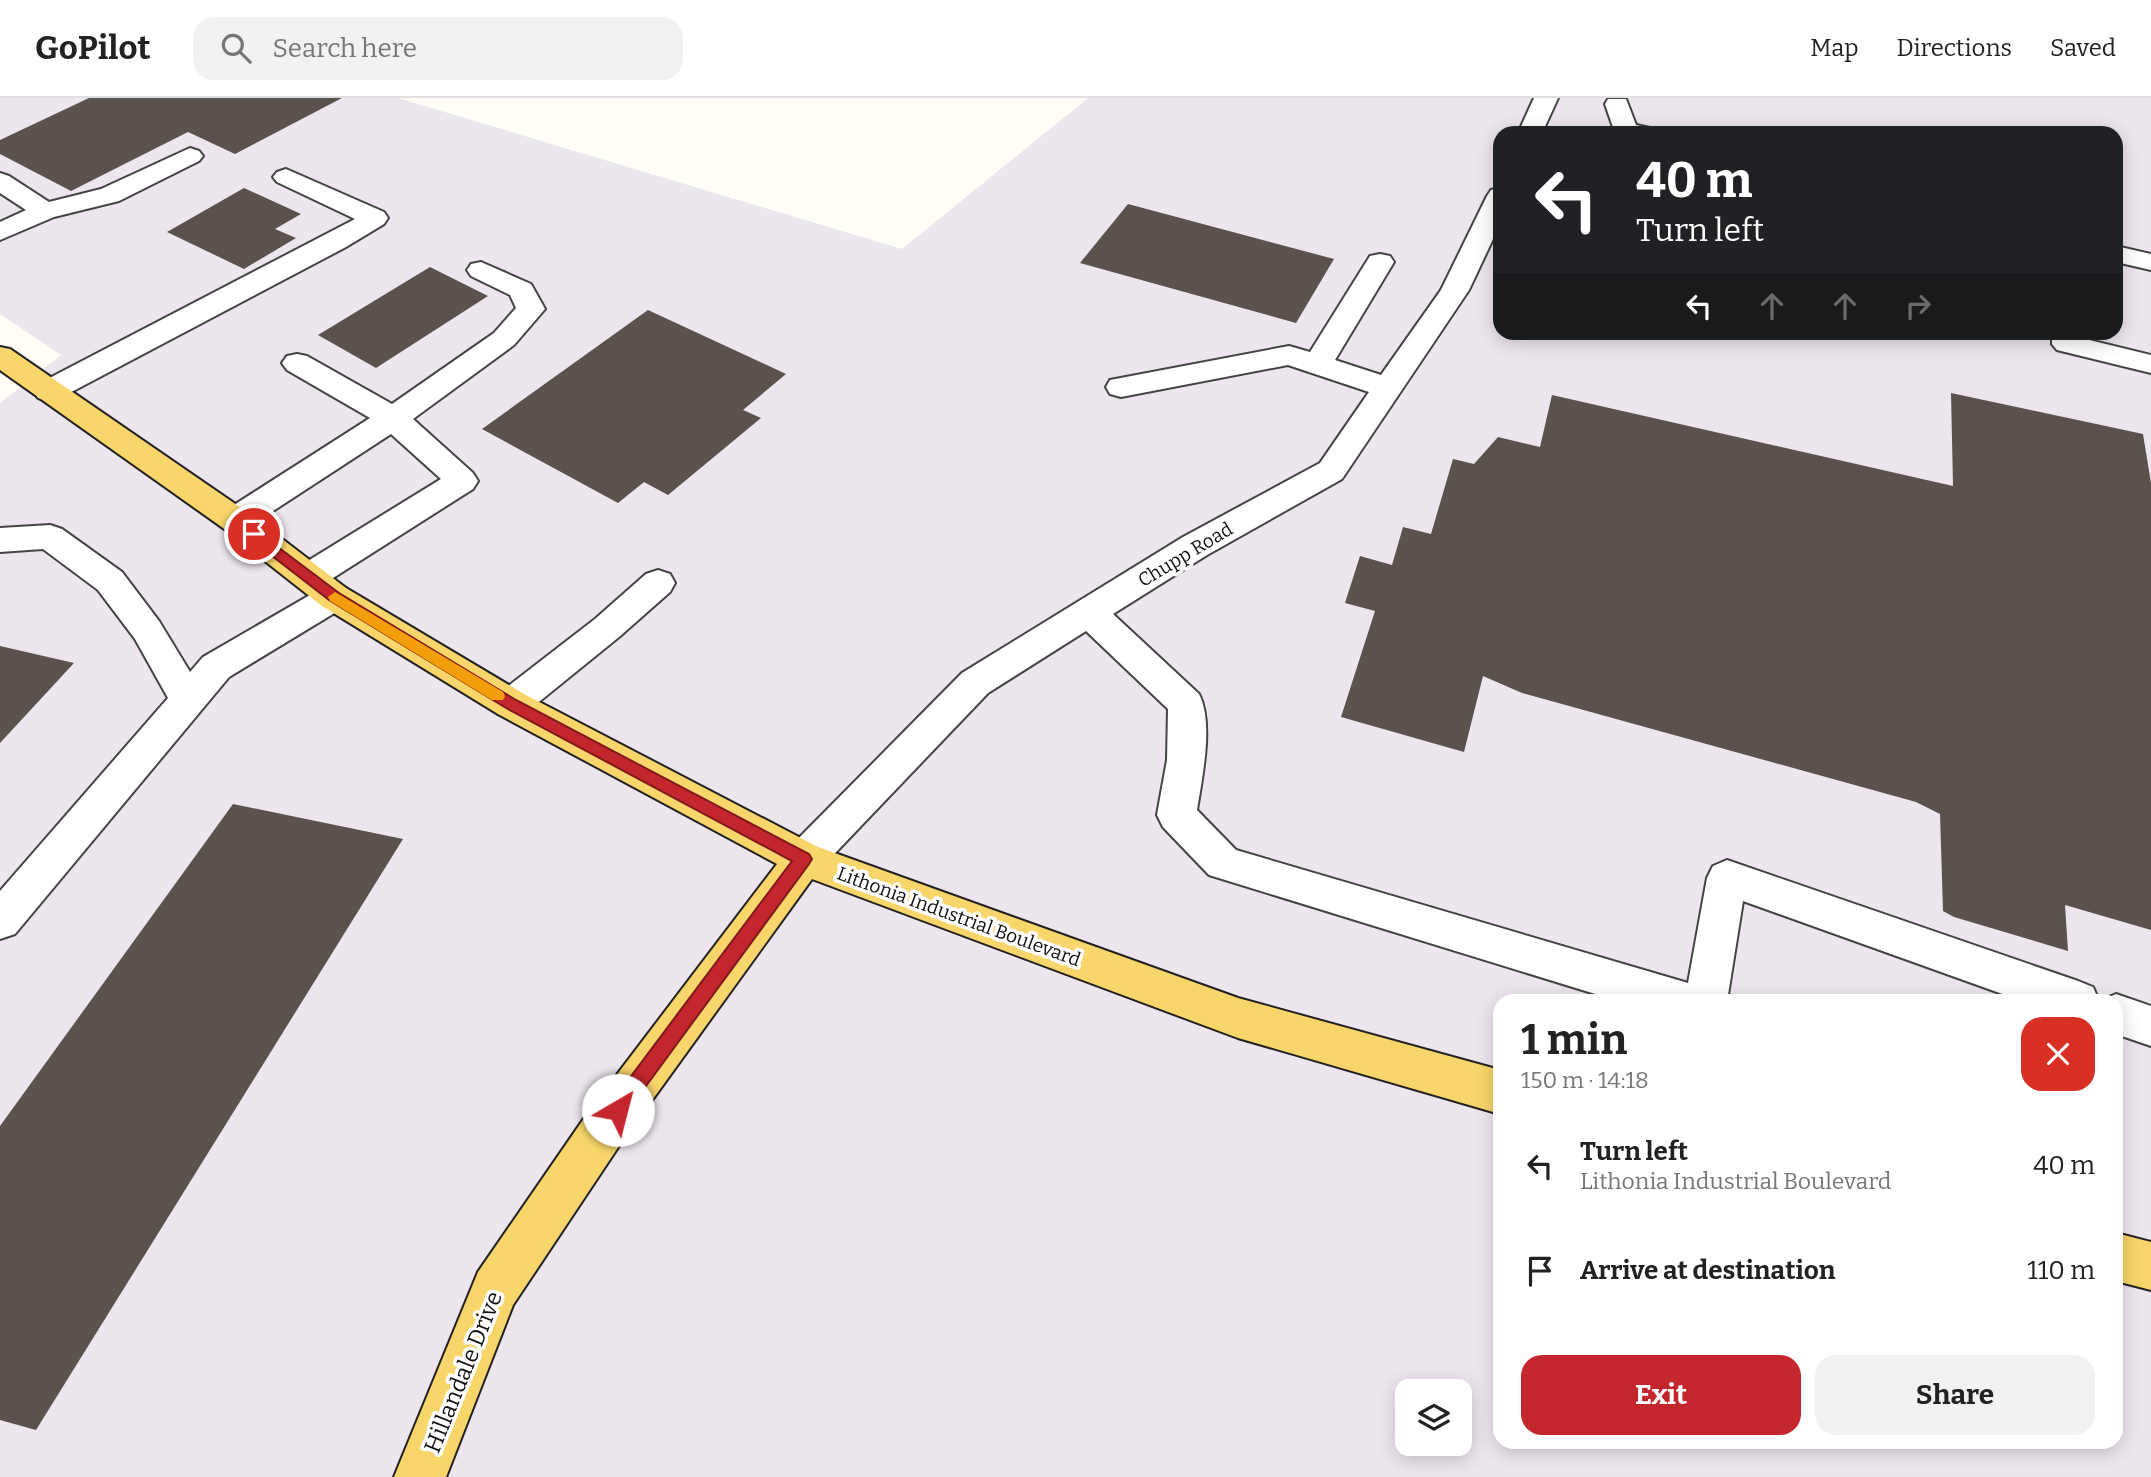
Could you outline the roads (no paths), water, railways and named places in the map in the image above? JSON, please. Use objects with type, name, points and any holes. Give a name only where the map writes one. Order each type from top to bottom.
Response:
[{"type":"main road","name":"Lithonia Industrial Boulevard","points":[[0,356],[235,520],[322,586],[511,704],[804,859],[1238,1018],[1493,1091]]},
{"type":"main road","name":"Hillandale Drive","points":[[420,1477],[495,1289],[603,1130],[804,859]]},
{"type":"main road","points":[[2123,1259],[2151,1266]]},
{"type":"street","points":[[1533,126],[1546,98]]},
{"type":"street","points":[[1611,101],[1626,126]]},
{"type":"street","points":[[0,232],[46,211],[110,195],[190,156]]},
{"type":"street","points":[[50,391],[375,218],[286,177]]},
{"type":"street","points":[[0,181],[46,211]]},
{"type":"street","name":"Chupp Road","points":[[804,859],[975,683],[1195,546],[1331,471],[1489,242]]},
{"type":"street","points":[[2123,256],[2151,262]]},
{"type":"street","points":[[1317,365],[1380,262]]},
{"type":"street","points":[[235,520],[393,418],[504,339],[531,309],[521,290],[481,270]]},
{"type":"street","points":[[2067,340],[2067,344],[2151,364]]},
{"type":"street","points":[[1121,387],[1289,355],[1388,388]]},
{"type":"street","points":[[0,921],[216,667],[462,481],[393,418],[297,363]]},
{"type":"street","points":[[0,540],[50,537],[110,582],[146,630],[188,700]]},
{"type":"street","points":[[511,704],[607,628],[658,583]]},
{"type":"street","points":[[1088,612],[1186,704],[1186,760],[1177,816],[1223,863],[1660,994]]},
{"type":"street","points":[[1707,994],[1727,878],[2058,994]]},
{"type":"street","points":[[2123,1016],[2151,1026]]}]
